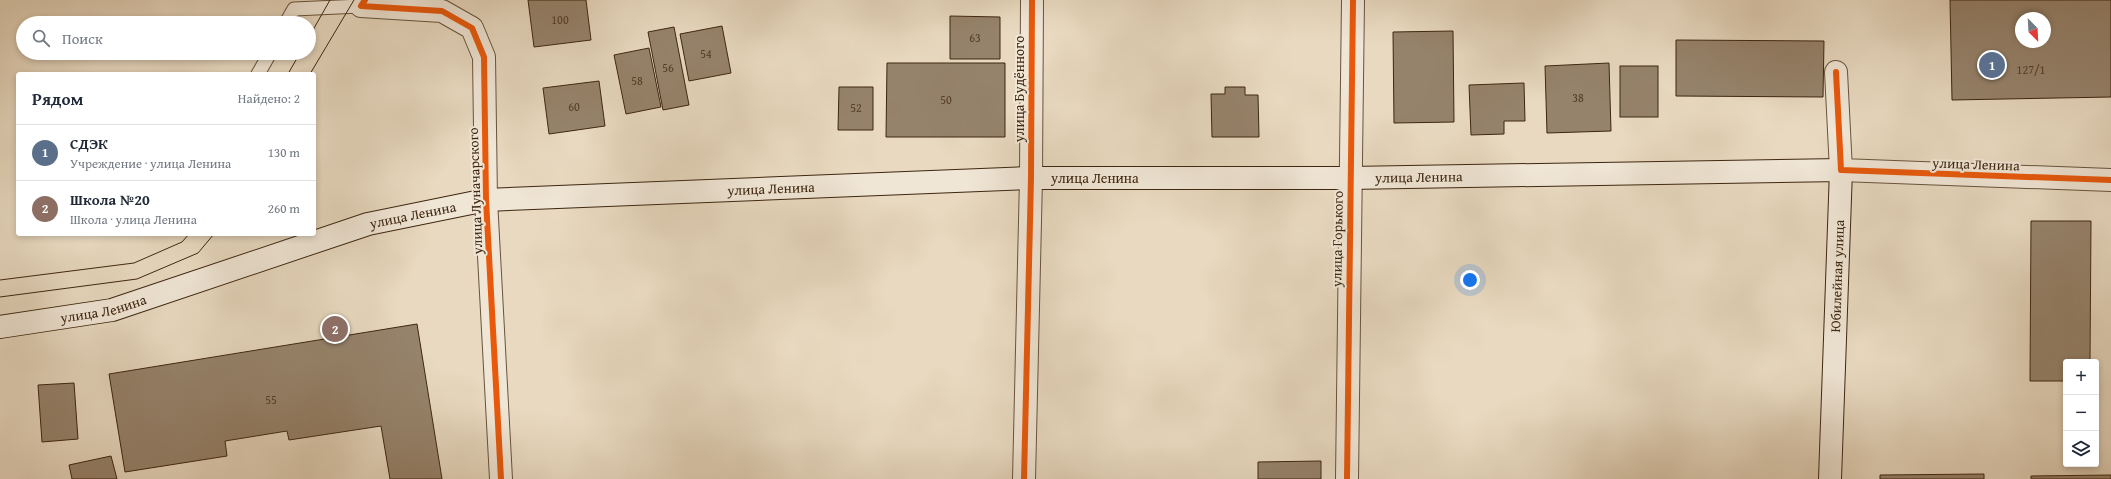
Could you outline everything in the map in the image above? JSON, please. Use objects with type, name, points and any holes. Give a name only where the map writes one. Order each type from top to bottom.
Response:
[{"type":"main road","name":"улица Будённого","points":[[1024,479],[1031,178],[1032,0]]},
{"type":"main road","name":"улица Горького","points":[[1347,479],[1349,178],[1353,0]]},
{"type":"main road","name":"улица Луначарского","points":[[363,3],[442,11],[472,28],[484,57],[486,200],[501,479]]},
{"type":"main road","name":"Юбилейная улица","points":[[1830,479],[1841,170],[1836,72]]},
{"type":"main road","name":"улица Ленина","points":[[0,327],[112,310],[368,224],[486,200],[1031,178],[1349,178],[1841,170],[2111,180]]},
{"type":"lane","points":[[290,16],[294,9],[363,3]]},
{"type":"lane","points":[[259,72],[266,60]]},
{"type":"building","points":[[528,0],[586,0],[591,40],[534,47]]},
{"type":"building","points":[[1950,0],[2111,0],[2111,97],[1952,100]]},
{"type":"building","points":[[950,16],[1000,17],[1000,59],[950,59]]},
{"type":"building","points":[[722,26],[731,73],[689,81],[680,34]]},
{"type":"building","points":[[674,27],[689,105],[663,110],[648,32]]},
{"type":"building","points":[[1453,31],[1454,122],[1394,123],[1393,32]]},
{"type":"building","points":[[1676,40],[1824,41],[1823,97],[1676,96]]},
{"type":"building","points":[[649,48],[661,107],[626,114],[614,55]]},
{"type":"building","points":[[887,63],[1005,63],[1005,137],[886,137]]},
{"type":"building","points":[[1609,63],[1611,131],[1547,133],[1545,66]]},
{"type":"building","points":[[1620,66],[1658,66],[1658,117],[1620,117]]},
{"type":"building","points":[[599,81],[605,126],[549,134],[543,88]]},
{"type":"building","points":[[1524,83],[1525,121],[1504,121],[1504,134],[1471,135],[1469,85]]},
{"type":"building","points":[[839,87],[873,87],[873,130],[838,130]]},
{"type":"building","points":[[1225,87],[1245,87],[1245,95],[1258,95],[1259,137],[1212,137],[1211,94],[1225,94]]},
{"type":"building","points":[[2031,221],[2091,221],[2090,359],[2063,359],[2063,381],[2030,381]]},
{"type":"building","points":[[417,324],[442,479],[390,479],[381,426],[289,440],[287,431],[225,441],[227,456],[125,472],[109,374]]},
{"type":"building","points":[[74,383],[78,439],[42,442],[38,385]]},
{"type":"building","points":[[111,456],[117,479],[72,479],[69,465]]},
{"type":"building","points":[[1321,461],[1321,479],[1258,479],[1258,462]]},
{"type":"building","points":[[1984,474],[1984,479],[1880,479],[1880,475]]},
{"type":"building","points":[[2111,475],[2111,479],[2031,479],[2031,476]]},
{"type":"tram line","points":[[316,25],[330,0]]},
{"type":"tram line","points":[[311,72],[354,0]]},
{"type":"tram line","points":[[289,72],[296,60]]},
{"type":"tram line","points":[[0,280],[134,263],[182,242],[187,236]]},
{"type":"tram line","points":[[0,297],[137,279],[198,253],[212,236]]},
{"type":"cycle path","points":[[365,0],[361,6],[442,11],[472,28],[484,57],[486,200],[501,479]]},
{"type":"cycle path","points":[[1024,479],[1031,178],[1032,0]]},
{"type":"cycle path","points":[[1347,479],[1353,0]]},
{"type":"cycle path","points":[[1836,72],[1841,170],[2111,180]]},
{"type":"place","name":"СДЭК","points":[[1992,65]]},
{"type":"place","name":"Школа №20","points":[[335,329]]}]
